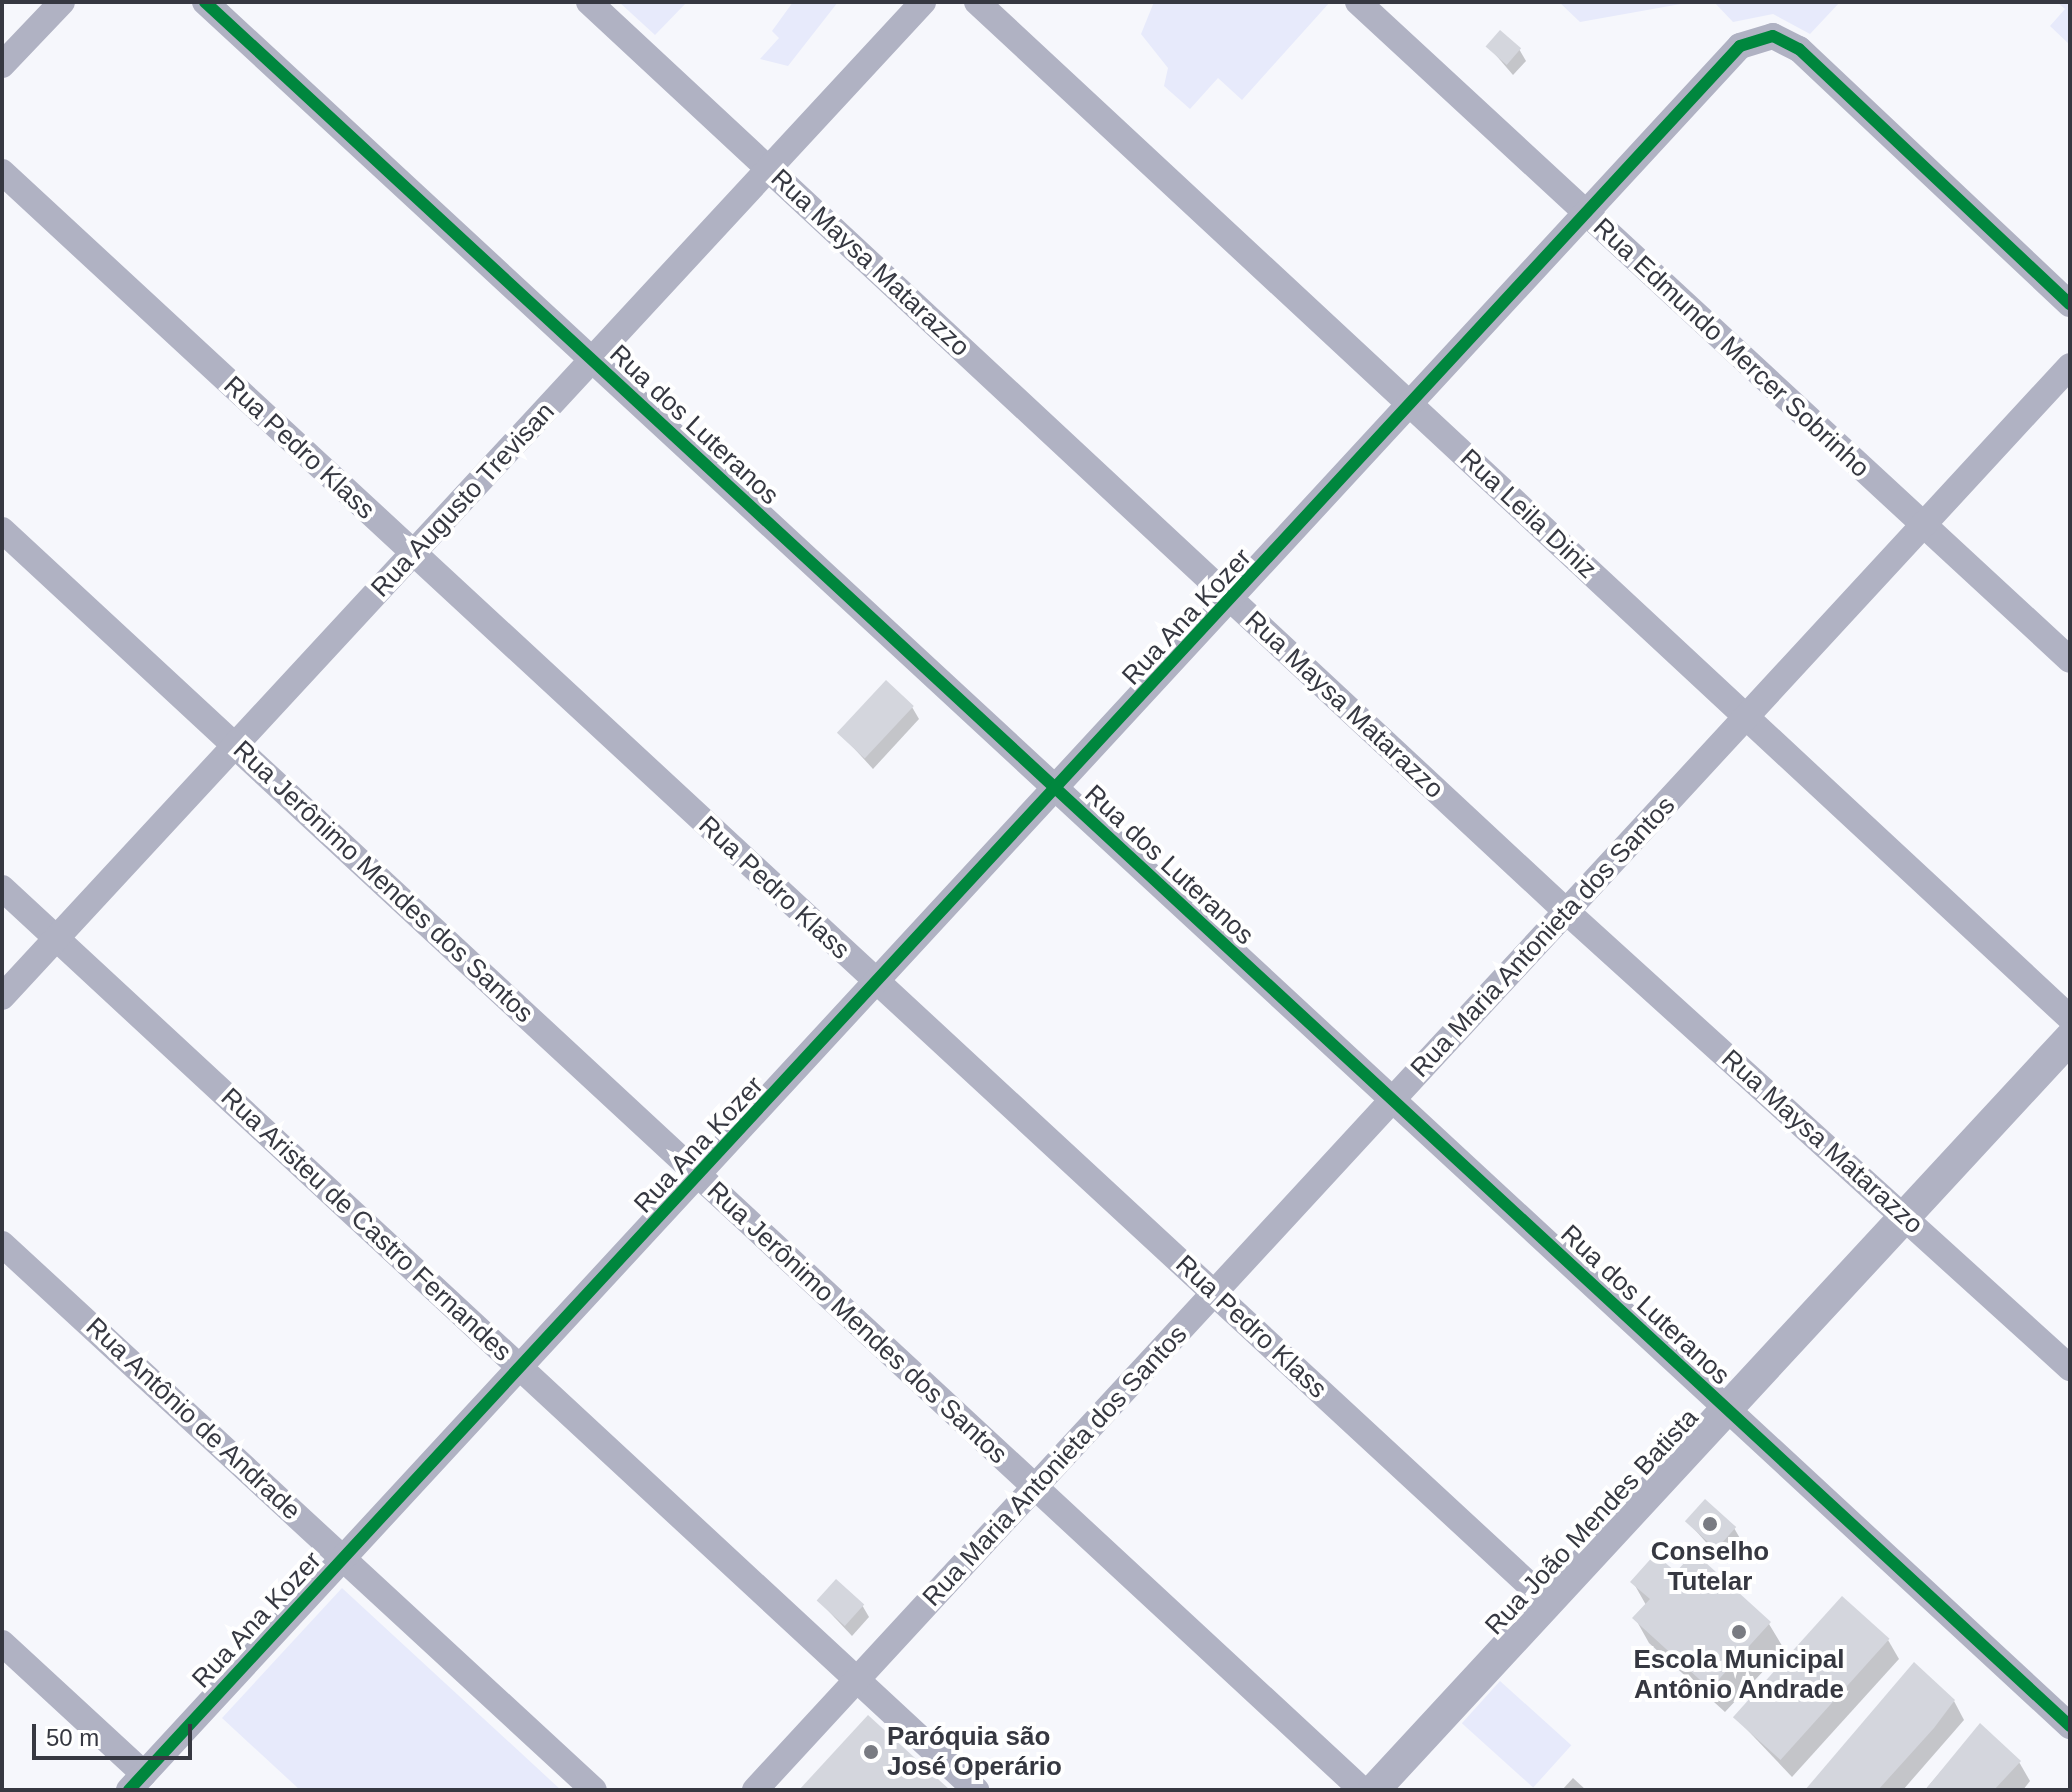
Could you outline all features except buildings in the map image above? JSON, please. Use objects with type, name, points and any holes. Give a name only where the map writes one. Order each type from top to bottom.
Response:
[{"type":"street","points":[[2,65],[62,2]]},
{"type":"street","name":"Rua dos Luteranos","points":[[205,2],[2070,1726]]},
{"type":"street","name":"Rua Maysa Matarazzo","points":[[589,2],[1567,912],[2070,1368]]},
{"type":"street","name":"Rua Augusto Trevisan","points":[[2,997],[923,2]]},
{"type":"street","name":"Rua Edmundo Mercer Sobrinho","points":[[1358,2],[2070,660]]},
{"type":"street","name":"Rua Leila Diniz","points":[[981,6],[2070,1018]]},
{"type":"street","name":"Rua Ana Kozer","points":[[137,1782],[699,1176],[880,986],[1232,600],[1590,217],[1719,69],[1748,42],[1773,36],[1791,44],[2070,304]]},
{"type":"street","name":"Rua Pedro Klass","points":[[2,172],[1548,1602]]},
{"type":"street","name":"Rua Maria Antonieta dos Santos","points":[[755,1790],[2070,366]]},
{"type":"street","name":"Rua Jerônimo Mendes dos Santos","points":[[2,530],[1362,1790]]},
{"type":"street","name":"Rua Aristeu de Castro Fernandes","points":[[2,888],[976,1790]]},
{"type":"street","name":"Rua João Mendes Batista","points":[[1374,1790],[2070,1038]]},
{"type":"street","name":"Rua Antônio de Andrade","points":[[2,1244],[594,1790]]},
{"type":"street","points":[[2,1643],[137,1782]]},
{"type":"shaded area","points":[[619,2],[687,2],[655,35]]},
{"type":"shaded area","points":[[793,2],[838,2],[788,66],[760,59],[779,38],[772,31]]},
{"type":"shaded area","points":[[1154,2],[1330,2],[1242,100],[1218,78],[1190,109],[1164,86],[1168,68],[1141,34]]},
{"type":"shaded area","points":[[1559,2],[1692,2],[1580,22]]},
{"type":"shaded area","points":[[1714,2],[1840,2],[1810,34],[1773,14],[1733,22]]},
{"type":"shaded area","points":[[2057,2],[2070,2],[2070,45],[2050,26],[2065,9]]},
{"type":"shaded area","points":[[342,1588],[561,1790],[300,1790],[222,1718]]},
{"type":"shaded area","points":[[1500,1681],[1571,1745],[1533,1788],[1462,1723]]},
{"type":"cycle path","points":[[205,2],[2070,1726]]},
{"type":"cycle path","points":[[129,1790],[1740,46],[1773,36],[1799,49],[2070,304]]},
{"type":"place","name":"Conselho Tutelar","points":[[1710,1524]]},
{"type":"place","name":"Escola Municipal Antônio Andrade","points":[[1739,1632]]},
{"type":"place","name":"Paróquia são José Operário","points":[[871,1752]]}]
